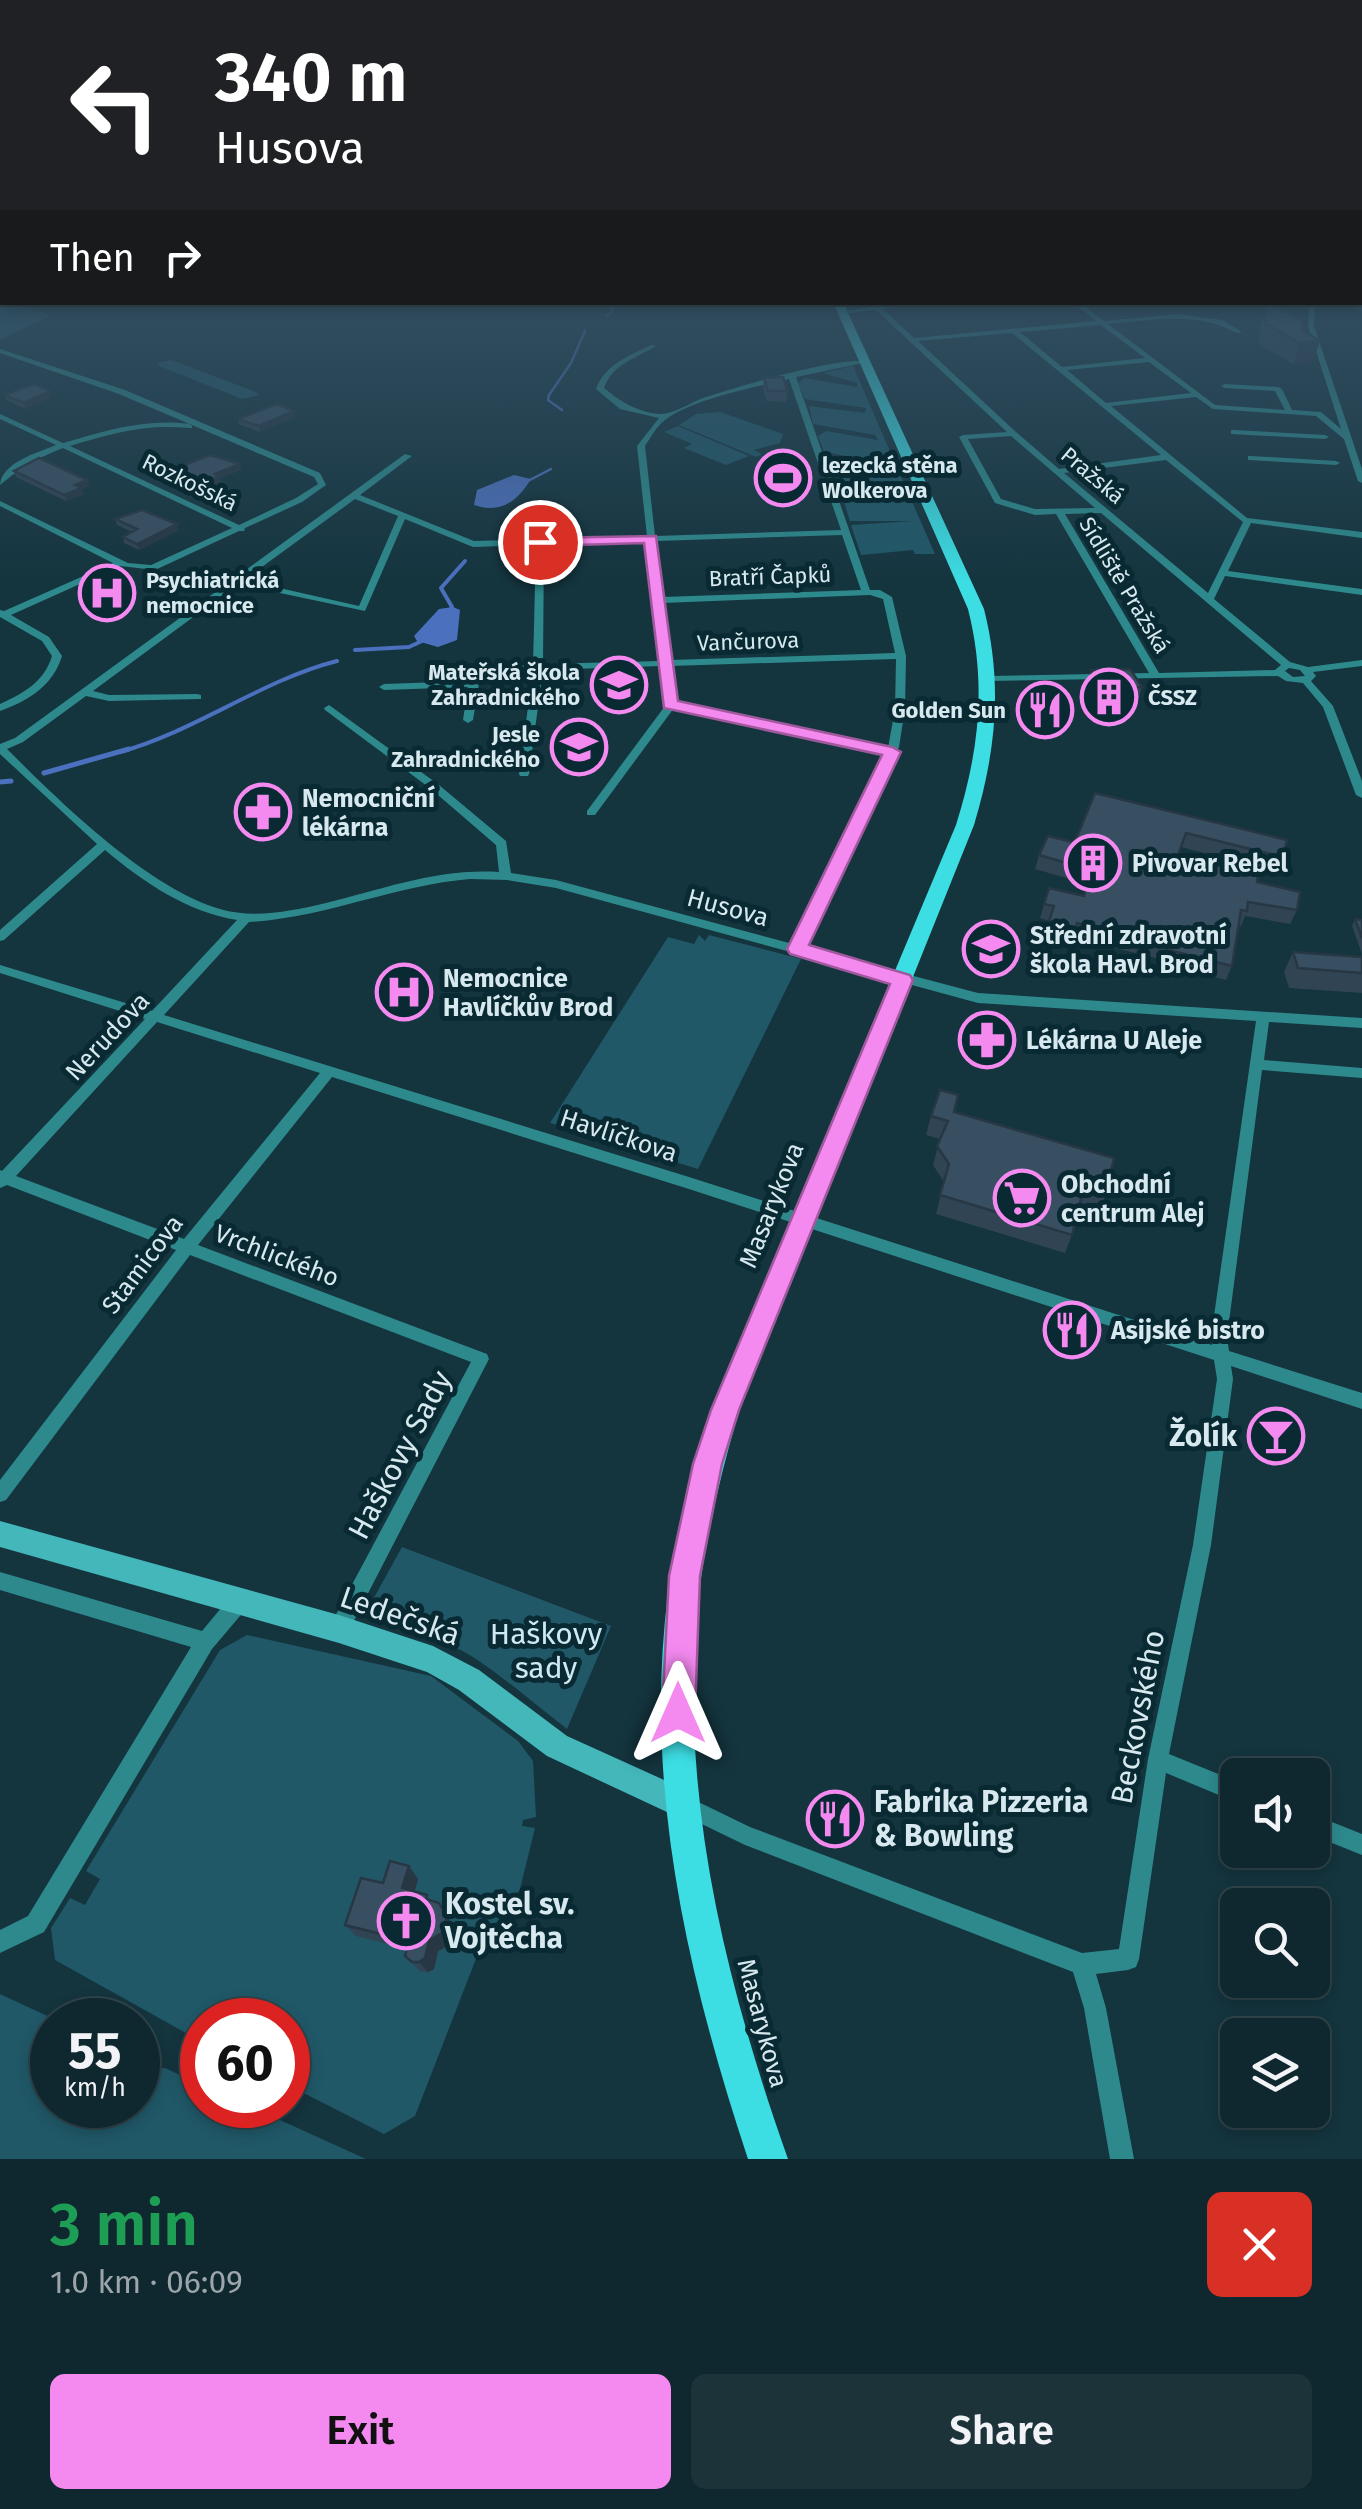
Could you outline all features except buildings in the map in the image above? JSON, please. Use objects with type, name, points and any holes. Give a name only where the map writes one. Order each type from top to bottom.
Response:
[{"type":"main road","name":"Masarykova","points":[[768,2159],[714,1978],[684,1805],[678,1660],[690,1542],[717,1434],[978,786],[988,731],[990,679],[984,637],[970,594],[874,382]]},
{"type":"main road","name":"Ledečská","points":[[0,1534],[412,1652],[454,1670],[558,1746],[684,1805]]},
{"type":"street","name":"Rozkošská","points":[[0,503],[120,563],[152,568],[240,529],[322,486],[321,479],[92,382]]},
{"type":"street","points":[[601,382],[600,388],[623,407],[664,417]]},
{"type":"street","points":[[591,813],[670,704],[642,446],[664,417],[698,403],[778,382]]},
{"type":"street","points":[[793,382],[866,592]]},
{"type":"street","name":"Pražská","points":[[957,382],[1284,669]]},
{"type":"street","points":[[1076,382],[1248,522],[1362,535]]},
{"type":"street","points":[[1178,382],[1213,407],[1318,414],[1346,437]]},
{"type":"street","points":[[1328,382],[1362,481]]},
{"type":"street","points":[[1187,388],[1209,385]]},
{"type":"street","points":[[1225,386],[1278,389],[1311,461]]},
{"type":"street","points":[[1104,405],[1196,396]]},
{"type":"street","name":"Rozkošská","points":[[0,416],[240,529]]},
{"type":"street","name":"Rozkošská","points":[[0,484],[10,468],[67,445],[151,424],[205,427]]},
{"type":"street","points":[[1234,432],[1325,437]]},
{"type":"street","name":"Sídliště Pražská","points":[[1013,434],[963,437],[998,501],[1027,512],[1103,510]]},
{"type":"street","points":[[245,919],[199,904],[103,845],[0,748],[19,740],[408,456]]},
{"type":"street","points":[[1058,472],[1168,456]]},
{"type":"street","points":[[1252,458],[1336,463]]},
{"type":"street","points":[[353,496],[473,544],[846,532]]},
{"type":"street","name":"Sídliště Pražská","points":[[1060,514],[1156,676]]},
{"type":"street","points":[[237,581],[362,609],[402,516]]},
{"type":"street","points":[[1209,600],[1248,522]]},
{"type":"street","points":[[524,774],[538,669],[540,542]]},
{"type":"street","name":"Rozkošská","points":[[2,614],[120,563]]},
{"type":"street","points":[[1222,574],[1362,592]]},
{"type":"street","name":"Bratří Čapků","points":[[658,600],[884,594],[896,623],[901,656]]},
{"type":"street","name":"Rozkošská","points":[[0,708],[39,686],[55,666],[57,656],[46,639],[2,614]]},
{"type":"street","points":[[797,949],[892,752],[901,715],[901,656]]},
{"type":"street","name":"Vančurova","points":[[384,687],[473,684],[478,672],[486,669],[901,656]]},
{"type":"street","points":[[1284,669],[1290,680],[1362,662]]},
{"type":"street","name":"Sídliště Pražská","points":[[990,679],[1284,669]]},
{"type":"street","points":[[1306,675],[1328,706],[1357,769],[1362,795]]},
{"type":"street","points":[[468,720],[473,684]]},
{"type":"street","points":[[84,692],[109,698],[197,697]]},
{"type":"street","points":[[670,704],[892,752]]},
{"type":"street","points":[[329,708],[436,787],[502,844],[505,877]]},
{"type":"street","points":[[0,937],[103,845]]},
{"type":"street","name":"Husova","points":[[245,919],[446,878],[505,877],[556,884],[902,980],[988,999],[1362,1023]]},
{"type":"street","name":"Nerudova","points":[[2,1179],[245,919]]},
{"type":"street","name":"Havlíčkova","points":[[0,969],[803,1219],[1362,1401]]},
{"type":"street","name":"Beckovského","points":[[1082,1964],[1128,1959],[1158,1759],[1202,1545],[1224,1379],[1219,1337],[1263,1016]]},
{"type":"street","points":[[1256,1064],[1362,1072]]},
{"type":"street","name":"Stamicova","points":[[0,1494],[186,1248],[330,1070]]},
{"type":"street","name":"Vrchlického","points":[[2,1179],[481,1359]]},
{"type":"street","name":"Haškovy Sady","points":[[339,1630],[481,1359]]},
{"type":"street","points":[[0,1582],[205,1642]]},
{"type":"street","points":[[0,1942],[36,1924],[205,1642],[238,1604]]},
{"type":"street","points":[[1158,1759],[1220,1785]]},
{"type":"street","points":[[684,1805],[745,1835],[1082,1964],[1122,2159]]},
{"type":"street","points":[[1330,1832],[1362,1845]]},
{"type":"green space","points":[[199,382],[229,382],[259,395],[242,399]]},
{"type":"green space","points":[[827,382],[857,387],[853,382],[860,382],[909,495],[860,493],[854,497],[838,492],[830,461],[893,470],[890,464],[824,452],[818,436],[826,431],[878,440],[875,435],[813,424],[809,406],[865,413],[866,408],[805,399],[798,383]]},
{"type":"green space","points":[[720,412],[783,434],[780,443],[754,450],[762,454],[756,457],[679,425],[696,414]]},
{"type":"green space","points":[[678,426],[749,456],[726,465],[684,448],[692,444],[664,432]]},
{"type":"green space","points":[[910,497],[935,554],[915,554],[913,550],[861,555],[851,525],[913,521],[850,521],[844,502]]},
{"type":"green space","points":[[699,935],[705,941],[709,935],[801,959],[698,1169],[550,1123],[668,937],[694,944]]},
{"type":"green space","name":"Haškovy sady","points":[[402,1547],[611,1626],[567,1729],[473,1657],[392,1624],[370,1605]]},
{"type":"green space","points":[[247,1635],[431,1676],[518,1741],[533,1761],[536,1817],[523,1820],[522,1826],[535,1828],[520,1889],[479,1951],[415,2116],[384,2134],[310,2096],[310,1998],[180,1998],[180,2030],[160,2019],[160,1998],[123,1998],[55,1960],[51,1928],[70,1898],[85,1905],[100,1879],[86,1871],[220,1650]]},
{"type":"green space","points":[[0,1994],[30,2008],[30,2128],[160,2128],[160,2069],[165,2068],[180,2075],[180,2128],[298,2128],[366,2159],[0,2159]]},
{"type":"water","points":[[514,475],[531,479],[514,500],[492,508],[474,505],[477,490]]},
{"type":"water","points":[[439,609],[460,610],[457,640],[438,647],[417,641],[414,636]]},
{"type":"waterway","points":[[558,382],[548,400],[562,410]]},
{"type":"waterway","points":[[526,482],[551,469]]},
{"type":"waterway","points":[[449,612],[452,607],[441,588],[465,561]]},
{"type":"waterway","points":[[355,650],[409,647],[422,641]]},
{"type":"waterway","points":[[120,752],[175,732],[282,680],[337,661]]},
{"type":"waterway","points":[[44,773],[129,749]]},
{"type":"waterway","points":[[0,782],[11,781]]},
{"type":"place","name":"lezecká stěna Wolkerova","points":[[783,478]]},
{"type":"place","name":"Psychiatrická nemocnice","points":[[107,593]]},
{"type":"place","name":"Mateřská škola Zahradnického","points":[[619,685]]},
{"type":"place","name":"ČSSZ","points":[[1109,697]]},
{"type":"place","name":"Golden Sun","points":[[1045,710]]},
{"type":"place","name":"Jesle Zahradnického","points":[[579,747]]},
{"type":"place","name":"Nemocniční lékárna","points":[[263,812]]},
{"type":"place","name":"Pivovar Rebel","points":[[1093,863]]},
{"type":"place","name":"Střední zdravotní škola Havl. Brod","points":[[991,949]]},
{"type":"place","name":"Nemocnice Havlíčkův Brod","points":[[404,992]]},
{"type":"place","name":"Lékárna U Aleje","points":[[987,1040]]},
{"type":"place","name":"Obchodní centrum Alej","points":[[1022,1198]]},
{"type":"place","name":"Asijské bistro","points":[[1072,1330]]},
{"type":"place","name":"Žolík","points":[[1276,1436]]},
{"type":"place","name":"Fabrika Pizzeria & Bowling","points":[[835,1819]]},
{"type":"place","name":"Kostel sv. Vojtěcha","points":[[406,1921]]},
{"type":"route","points":[[540,542],[651,539],[670,704],[892,752],[797,949],[902,980],[725,1410],[708,1464],[684,1576],[678,1713]]}]
